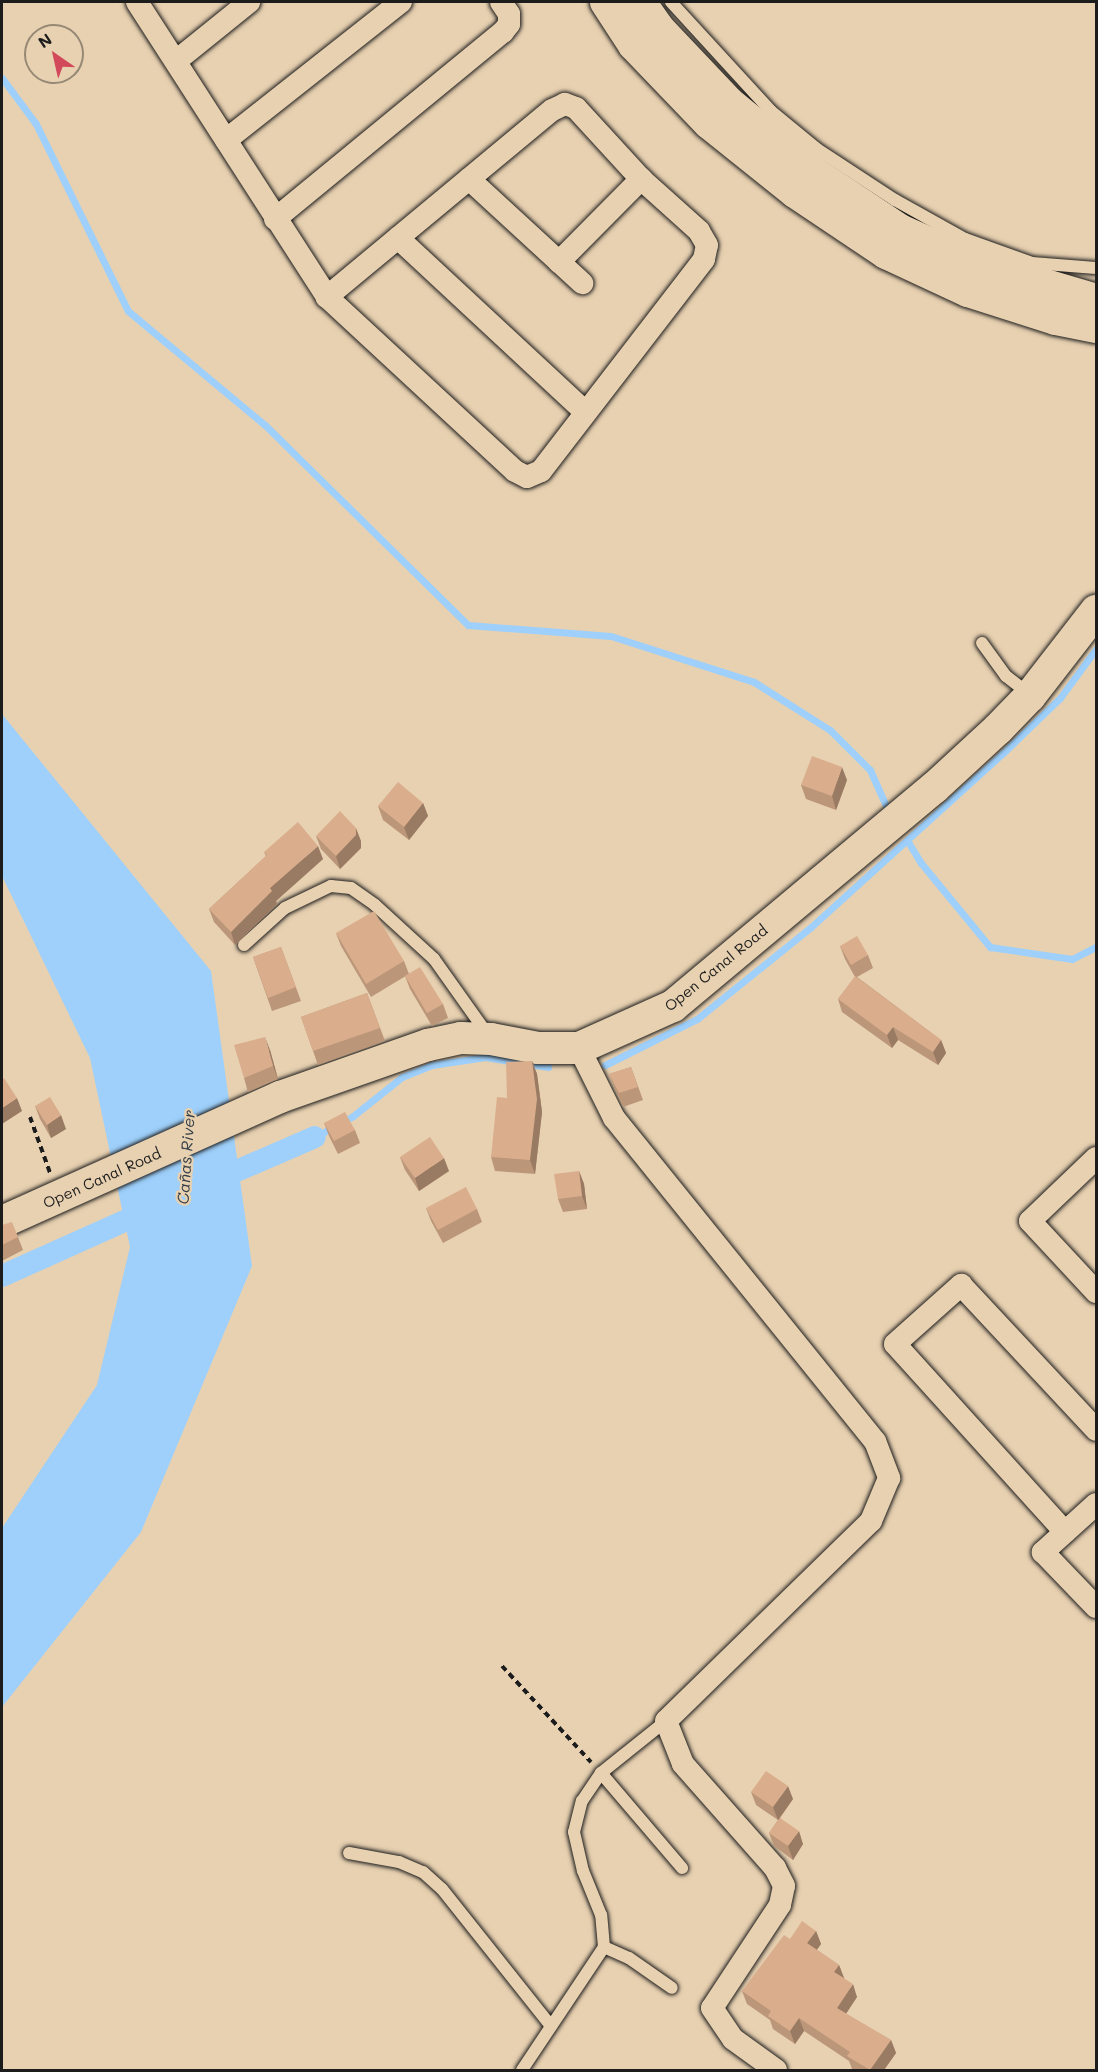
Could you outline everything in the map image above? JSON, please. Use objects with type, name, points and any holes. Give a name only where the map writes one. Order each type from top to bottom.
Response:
[{"type":"street","points":[[137,2],[327,297],[515,471],[527,477],[541,471],[584,411],[704,259],[707,245],[699,231],[641,179],[576,108],[565,104],[469,179],[327,297]]},
{"type":"street","points":[[176,61],[249,2]]},
{"type":"street","points":[[225,140],[401,2]]},
{"type":"street","points":[[275,219],[503,32],[509,24],[509,14],[501,2]]},
{"type":"street","points":[[606,2],[634,45],[709,123],[795,192],[886,253],[968,291],[1056,319],[1096,327]]},
{"type":"street","points":[[640,2],[658,28],[728,102],[813,172],[900,230],[978,266],[1096,300]]},
{"type":"street","points":[[469,179],[582,283]]},
{"type":"street","points":[[559,262],[641,179]]},
{"type":"street","points":[[398,238],[584,411]]},
{"type":"street","name":"Open Canal Road","points":[[2,1222],[280,1097],[428,1045],[461,1038],[491,1039],[538,1048],[579,1048],[606,1039],[673,1006],[934,788],[1030,696],[1096,611]]},
{"type":"street","points":[[579,1048],[614,1118],[875,1441],[889,1478],[871,1521],[666,1721],[683,1764],[775,1868],[784,1886],[780,1905],[712,2008],[733,2039],[776,2070]]},
{"type":"street","points":[[1096,1158],[1030,1221],[1096,1292]]},
{"type":"street","points":[[1065,1532],[895,1344],[961,1285],[1096,1430]]},
{"type":"street","points":[[1096,1504],[1043,1552],[1096,1607]]},
{"type":"lane","points":[[671,2],[771,111],[817,150],[895,200],[965,239],[1032,263],[1096,268]]},
{"type":"lane","points":[[982,643],[1006,676],[1030,696]]},
{"type":"lane","points":[[243,945],[285,908],[331,886],[351,888],[375,905],[434,959],[491,1039]]},
{"type":"lane","points":[[522,2070],[604,1947],[601,1915],[583,1871],[574,1832],[582,1801],[601,1773],[666,1721]]},
{"type":"lane","points":[[601,1773],[682,1868]]},
{"type":"lane","points":[[349,1853],[399,1862],[423,1872],[442,1888],[551,2026]]},
{"type":"lane","points":[[604,1947],[629,1958],[672,1988]]},
{"type":"path","points":[[30,1117],[58,1196]]},
{"type":"path","points":[[502,1666],[601,1773]]},
{"type":"water","name":"Cañas River","points":[[2,714],[211,971],[252,1266],[141,1532],[2,1707],[2,1528],[97,1385],[130,1247],[90,1058],[2,876]]},
{"type":"building","points":[[812,756],[842,767],[832,796],[801,785]]},
{"type":"building","points":[[398,782],[423,803],[404,827],[378,806]]},
{"type":"building","points":[[340,811],[356,828],[356,835],[336,856],[316,836]]},
{"type":"building","points":[[298,822],[318,846],[270,888],[272,891],[231,932],[209,909],[267,855],[264,852]]},
{"type":"building","points":[[374,911],[404,961],[366,984],[336,933]]},
{"type":"building","points":[[857,936],[868,955],[851,965],[840,946]]},
{"type":"building","points":[[281,947],[296,987],[268,998],[253,957]]},
{"type":"building","points":[[420,967],[443,1004],[427,1013],[405,976]]},
{"type":"building","points":[[855,976],[941,1040],[933,1052],[893,1027],[887,1035],[838,999]]},
{"type":"building","points":[[367,993],[380,1028],[313,1051],[301,1017]]},
{"type":"building","points":[[265,1037],[273,1066],[244,1078],[234,1045]]},
{"type":"building","points":[[532,1061],[537,1099],[530,1160],[491,1157],[497,1097],[507,1098],[506,1062]]},
{"type":"building","points":[[631,1067],[638,1087],[619,1093],[609,1074]]},
{"type":"building","points":[[4,1078],[17,1098],[2,1108],[2,1080]]},
{"type":"building","points":[[50,1097],[61,1115],[47,1125],[35,1106]]},
{"type":"building","points":[[345,1112],[355,1130],[334,1141],[324,1123]]},
{"type":"building","points":[[430,1137],[444,1158],[415,1178],[400,1157]]},
{"type":"building","points":[[579,1171],[582,1196],[558,1199],[554,1174]]},
{"type":"building","points":[[466,1187],[477,1209],[438,1230],[426,1208]]},
{"type":"building","points":[[12,1222],[18,1237],[2,1245],[2,1225]]},
{"type":"building","points":[[766,1771],[788,1786],[773,1807],[751,1792]]},
{"type":"building","points":[[780,1818],[799,1831],[788,1846],[769,1833]]},
{"type":"building","points":[[802,1921],[816,1931],[807,1943],[839,1965],[834,1972],[853,1984],[837,2008],[891,2040],[870,2070],[847,2056],[850,2052],[799,2018],[790,2031],[768,2016],[771,2011],[742,1991],[784,1935],[790,1939]]},
{"type":"waterway","points":[[2,78],[36,124],[128,311],[265,425],[468,625],[611,636],[754,682],[830,730],[870,770],[887,808]]},
{"type":"waterway","points":[[605,1065],[697,1019],[811,927],[1002,754],[1060,698],[1096,649]]},
{"type":"waterway","points":[[907,840],[921,863],[990,947],[1072,959],[1096,947]]},
{"type":"waterway","points":[[315,1137],[353,1116],[402,1077],[432,1065],[485,1057],[548,1067]]},
{"type":"waterway","points":[[211,1182],[315,1137]]},
{"type":"waterway","points":[[2,1276],[151,1209]]}]
